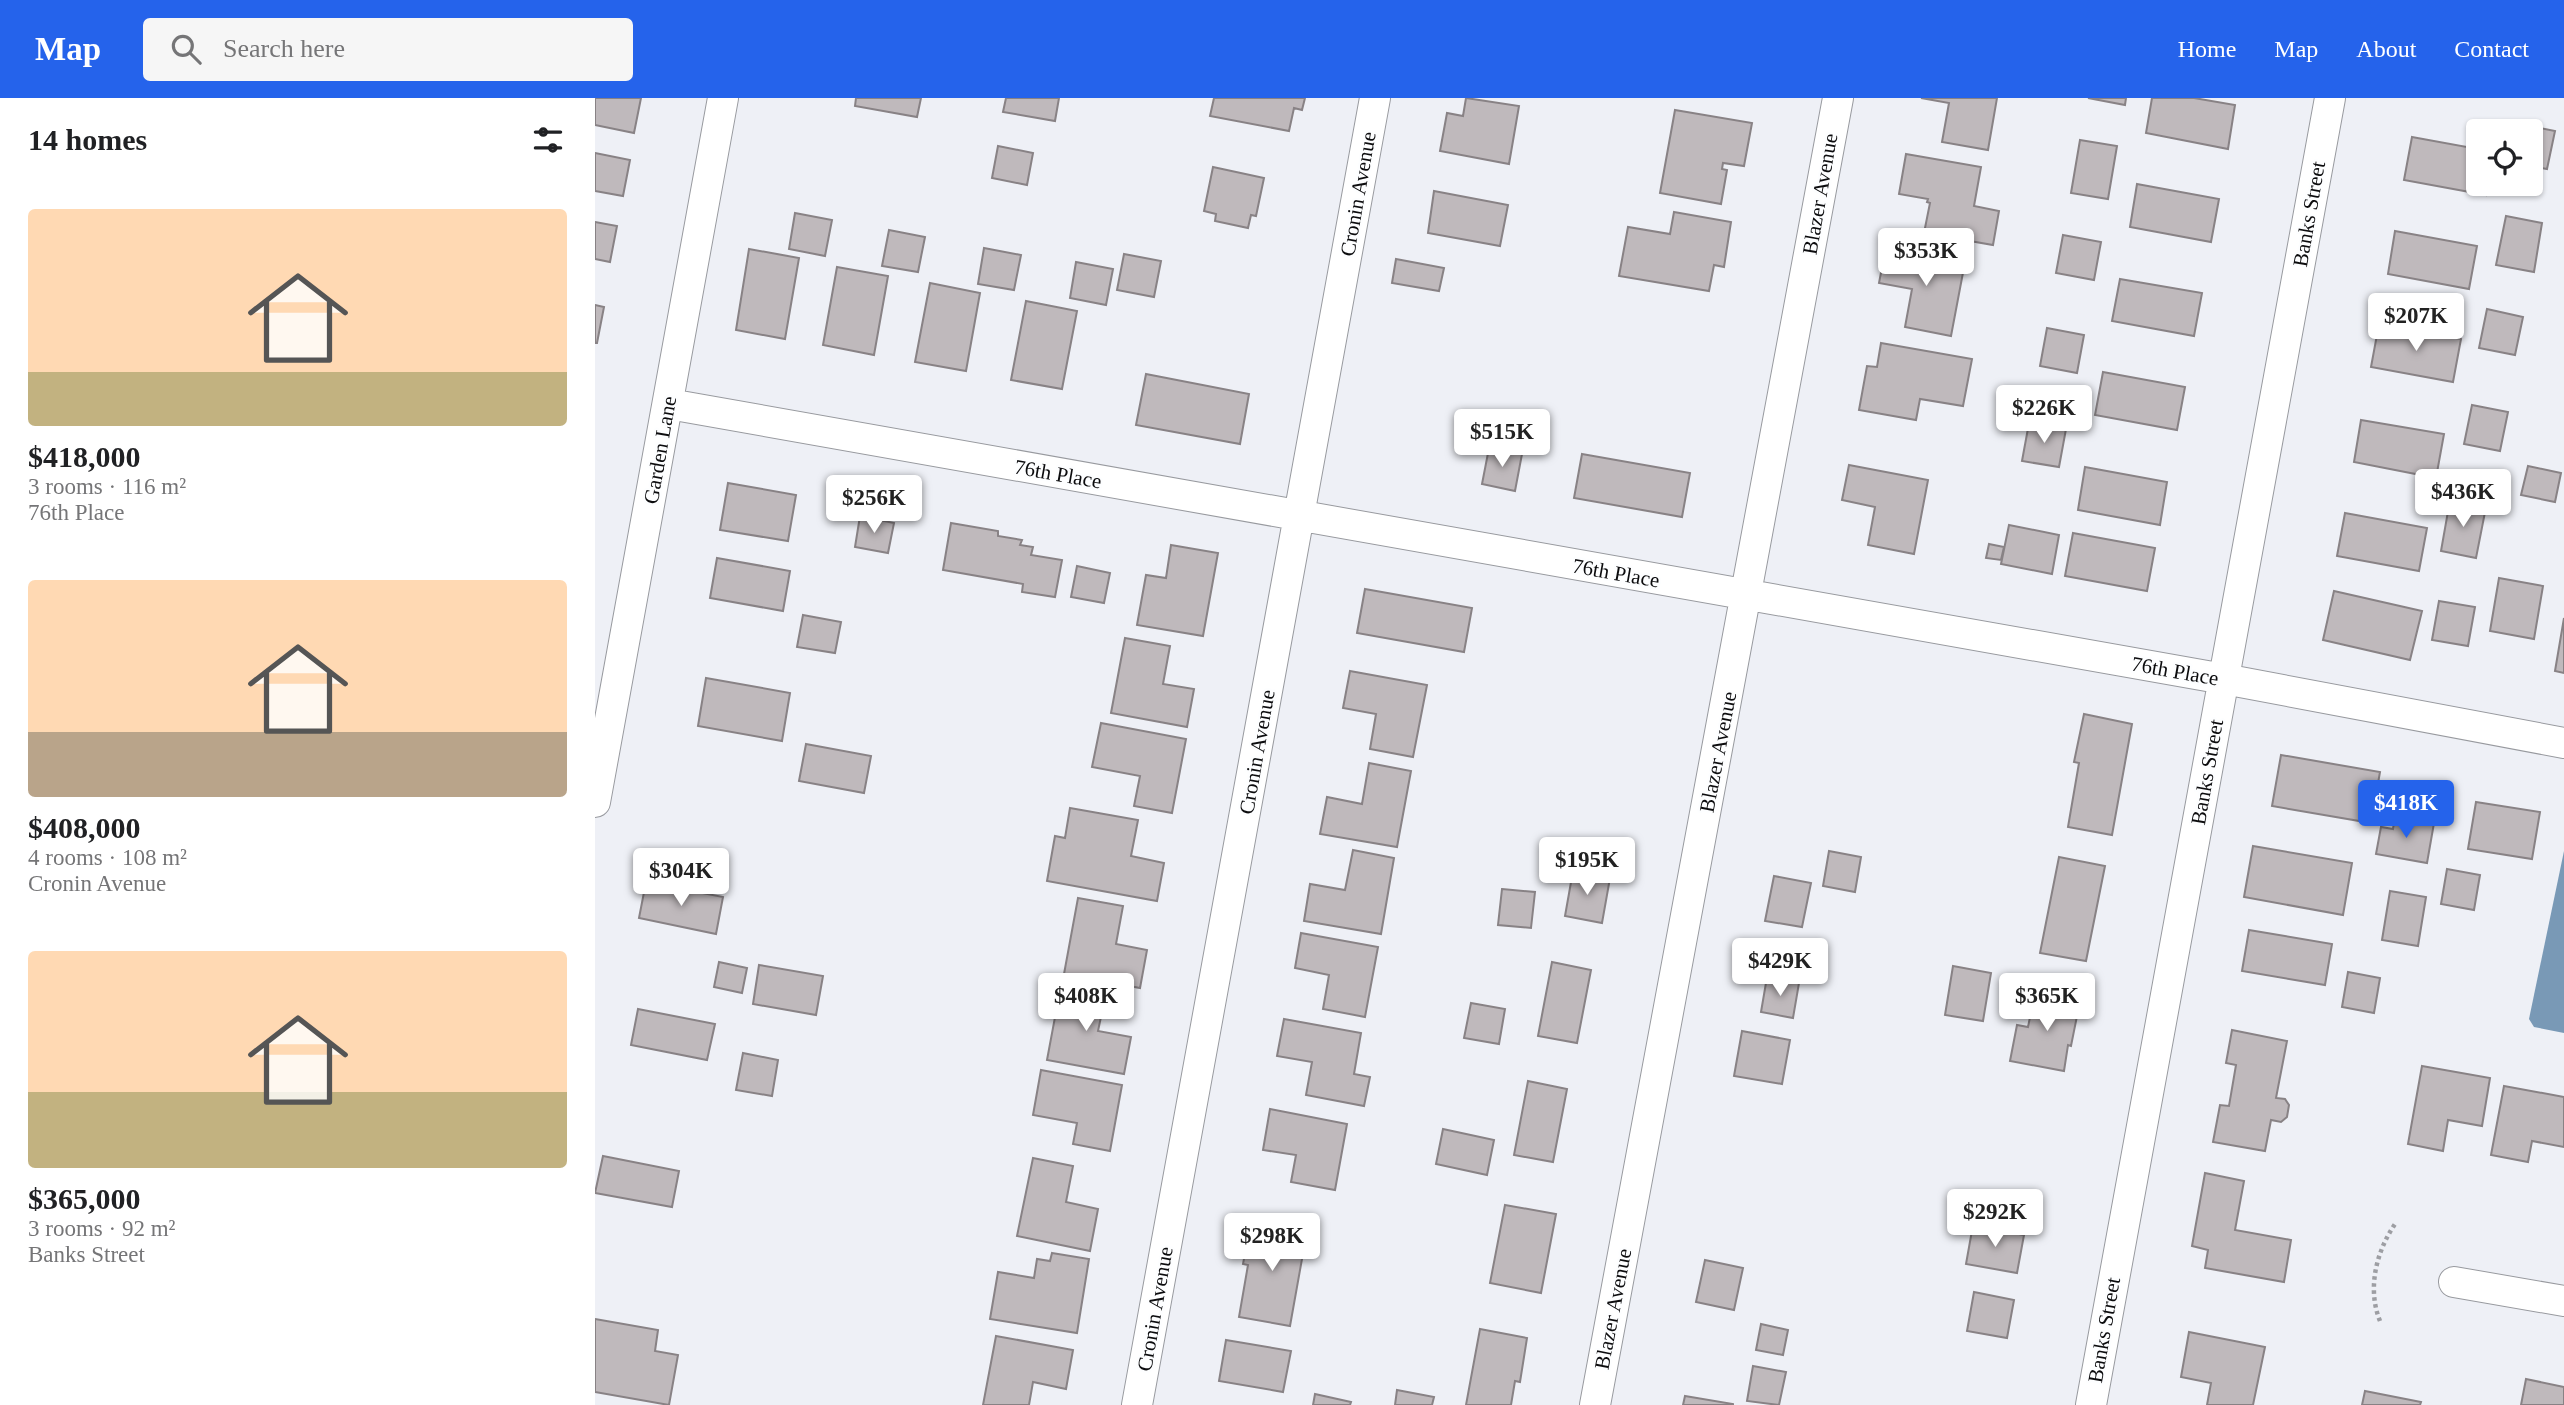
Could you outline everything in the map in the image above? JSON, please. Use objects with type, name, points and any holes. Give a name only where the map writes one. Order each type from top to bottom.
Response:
[{"type":"street","name":"Garden Lane","points":[[595,802],[723,98]]},
{"type":"street","name":"Cronin Avenue","points":[[1137,1405],[1375,98]]},
{"type":"street","name":"Blazer Avenue","points":[[1595,1405],[1838,98]]},
{"type":"street","name":"Banks Street","points":[[2091,1405],[2330,98]]},
{"type":"street","name":"76th Place","points":[[669,404],[2224,679],[2564,743]]},
{"type":"street","points":[[2454,1282],[2564,1301]]},
{"type":"path","points":[[2380,1321],[2375,1307],[2374,1288],[2377,1261],[2395,1224]]},
{"type":"water","points":[[2564,851],[2564,1033],[2534,1027],[2529,1019]]},
{"type":"building","points":[[595,98],[641,98],[634,133],[595,125]]},
{"type":"building","points":[[856,98],[921,98],[917,117],[855,106]]},
{"type":"building","points":[[1006,98],[1059,98],[1055,121],[1003,112]]},
{"type":"building","points":[[1214,98],[1305,98],[1302,110],[1294,108],[1289,131],[1210,116]]},
{"type":"building","points":[[1466,98],[1519,106],[1509,164],[1440,151],[1447,113],[1463,116]]},
{"type":"building","points":[[1921,98],[1997,98],[1988,150],[1942,142],[1949,103]]},
{"type":"building","points":[[2088,98],[2126,98],[2125,105]]},
{"type":"building","points":[[2152,98],[2194,98],[2235,105],[2228,149],[2146,133]]},
{"type":"building","points":[[1675,110],[1752,123],[1744,166],[1723,163],[1722,169],[1727,170],[1721,204],[1660,193]]},
{"type":"building","points":[[2543,129],[2555,131],[2547,169],[2543,168]]},
{"type":"building","points":[[2412,137],[2466,147],[2466,191],[2404,180]]},
{"type":"building","points":[[2080,140],[2117,146],[2108,199],[2071,193]]},
{"type":"building","points":[[998,146],[1033,153],[1027,185],[992,178]]},
{"type":"building","points":[[595,153],[630,160],[623,196],[595,191]]},
{"type":"building","points":[[1906,154],[1981,167],[1974,206],[1999,211],[1993,245],[1924,233],[1930,203],[1927,202],[1928,199],[1899,194]]},
{"type":"building","points":[[1213,167],[1264,178],[1256,216],[1251,215],[1248,228],[1215,221],[1216,214],[1204,211]]},
{"type":"building","points":[[2137,184],[2219,199],[2211,242],[2130,227]]},
{"type":"building","points":[[1434,191],[1508,205],[1500,246],[1428,233]]},
{"type":"building","points":[[1674,212],[1731,222],[1724,267],[1714,265],[1709,291],[1619,276],[1628,227],[1670,234]]},
{"type":"building","points":[[795,213],[832,220],[825,256],[789,249]]},
{"type":"building","points":[[2506,216],[2542,223],[2534,272],[2496,265]]},
{"type":"building","points":[[595,222],[617,226],[610,262],[595,259]]},
{"type":"building","points":[[889,230],[925,237],[918,272],[882,266]]},
{"type":"building","points":[[2395,231],[2477,246],[2469,289],[2388,274]]},
{"type":"building","points":[[2063,235],[2101,242],[2094,280],[2056,273]]},
{"type":"building","points":[[1886,247],[1965,262],[1951,336],[1905,327],[1912,289],[1879,283]]},
{"type":"building","points":[[984,248],[1021,255],[1014,290],[978,284]]},
{"type":"building","points":[[749,249],[799,258],[785,339],[736,330]]},
{"type":"building","points":[[1124,254],[1161,261],[1154,297],[1117,290]]},
{"type":"building","points":[[1396,259],[1444,268],[1439,291],[1392,283]]},
{"type":"building","points":[[1076,262],[1113,269],[1106,305],[1070,298]]},
{"type":"building","points":[[837,267],[888,276],[874,355],[823,345]]},
{"type":"building","points":[[2120,279],[2202,293],[2194,336],[2112,321]]},
{"type":"building","points":[[930,283],[980,293],[966,371],[915,362]]},
{"type":"building","points":[[1026,301],[1077,311],[1062,389],[1011,380]]},
{"type":"building","points":[[595,305],[604,307],[597,343],[595,343]]},
{"type":"building","points":[[2487,309],[2523,317],[2515,355],[2479,348]]},
{"type":"building","points":[[2379,324],[2461,339],[2453,382],[2371,367]]},
{"type":"building","points":[[2047,328],[2084,335],[2077,373],[2040,366]]},
{"type":"building","points":[[1881,343],[1972,359],[1963,406],[1920,399],[1916,420],[1859,410],[1867,366],[1877,367]]},
{"type":"building","points":[[2103,372],[2185,387],[2177,430],[2095,415]]},
{"type":"building","points":[[1146,374],[1249,394],[1240,444],[1136,425]]},
{"type":"building","points":[[2472,405],[2508,412],[2500,451],[2464,444]]},
{"type":"building","points":[[2361,420],[2444,434],[2436,478],[2354,462]]},
{"type":"building","points":[[2029,423],[2066,429],[2059,467],[2022,461]]},
{"type":"building","points":[[1489,448],[1522,454],[1515,491],[1482,484]]},
{"type":"building","points":[[1582,454],[1690,473],[1682,517],[1574,498]]},
{"type":"building","points":[[1849,465],[1928,480],[1914,554],[1868,545],[1875,507],[1842,500]]},
{"type":"building","points":[[2528,466],[2561,473],[2555,502],[2521,495]]},
{"type":"building","points":[[2085,467],[2167,482],[2160,525],[2078,510]]},
{"type":"building","points":[[728,483],[796,495],[788,541],[720,530]]},
{"type":"building","points":[[2450,500],[2486,507],[2476,558],[2441,551]]},
{"type":"building","points":[[2345,513],[2427,528],[2419,571],[2337,556]]},
{"type":"building","points":[[860,516],[894,523],[888,553],[855,547]]},
{"type":"building","points":[[951,523],[998,531],[998,536],[1022,540],[1020,545],[1033,547],[1031,555],[1062,560],[1055,597],[1022,592],[1023,584],[943,570]]},
{"type":"building","points":[[2009,525],[2059,535],[2052,574],[2001,564]]},
{"type":"building","points":[[2073,533],[2155,548],[2147,591],[2065,576]]},
{"type":"building","points":[[1989,544],[2004,547],[2001,560],[1986,558]]},
{"type":"building","points":[[1171,545],[1218,553],[1203,636],[1137,625],[1146,575],[1166,578]]},
{"type":"building","points":[[717,558],[790,571],[783,611],[710,598]]},
{"type":"building","points":[[1077,566],[1110,573],[1104,603],[1071,597]]},
{"type":"building","points":[[2499,578],[2543,586],[2534,639],[2490,631]]},
{"type":"building","points":[[1365,589],[1472,608],[1464,652],[1357,633]]},
{"type":"building","points":[[2334,591],[2422,611],[2410,660],[2323,640]]},
{"type":"building","points":[[2439,601],[2475,607],[2468,646],[2432,640]]},
{"type":"building","points":[[803,615],[841,622],[835,653],[797,647]]},
{"type":"building","points":[[2564,618],[2564,673],[2555,671]]},
{"type":"building","points":[[1125,638],[1170,646],[1163,684],[1194,689],[1187,727],[1111,713]]},
{"type":"building","points":[[1350,671],[1427,685],[1413,757],[1370,749],[1376,714],[1343,708]]},
{"type":"building","points":[[706,678],[790,693],[782,741],[698,726]]},
{"type":"building","points":[[2084,714],[2132,724],[2112,835],[2068,827],[2079,763],[2074,762]]},
{"type":"building","points":[[1101,723],[1186,739],[1172,813],[1134,806],[1140,776],[1092,767]]},
{"type":"building","points":[[806,744],[871,756],[864,793],[799,781]]},
{"type":"building","points":[[2281,755],[2380,772],[2371,823],[2272,806]]},
{"type":"building","points":[[1369,763],[1411,771],[1397,847],[1320,834],[1327,797],[1362,804]]},
{"type":"building","points":[[2476,802],[2540,812],[2532,859],[2468,849]]},
{"type":"building","points":[[1070,808],[1138,820],[1131,856],[1164,863],[1157,901],[1047,881],[1055,836],[1065,838]]},
{"type":"building","points":[[2395,817],[2434,823],[2427,863],[2376,854],[2381,827],[2393,829]]},
{"type":"building","points":[[2253,846],[2352,863],[2343,915],[2244,897]]},
{"type":"building","points":[[1353,850],[1394,858],[1381,934],[1304,921],[1310,884],[1345,890]]},
{"type":"building","points":[[1829,851],[1861,857],[1855,892],[1823,886]]},
{"type":"building","points":[[2059,857],[2105,866],[2086,961],[2040,953]]},
{"type":"building","points":[[2447,869],[2480,875],[2474,910],[2441,904]]},
{"type":"building","points":[[1573,871],[1610,878],[1602,923],[1565,916]]},
{"type":"building","points":[[1774,876],[1811,883],[1802,927],[1765,921]]},
{"type":"building","points":[[646,882],[723,897],[716,934],[639,918]]},
{"type":"building","points":[[1502,889],[1535,892],[1531,928],[1498,925]]},
{"type":"building","points":[[2390,891],[2426,897],[2418,946],[2382,940]]},
{"type":"building","points":[[1078,898],[1123,906],[1116,944],[1147,950],[1140,988],[1064,974]]},
{"type":"building","points":[[2249,930],[2332,944],[2325,985],[2242,971]]},
{"type":"building","points":[[1301,933],[1378,947],[1365,1017],[1323,1009],[1329,975],[1295,968]]},
{"type":"building","points":[[719,962],[747,968],[742,993],[714,987]]},
{"type":"building","points":[[1552,962],[1591,970],[1577,1043],[1538,1036]]},
{"type":"building","points":[[759,965],[823,976],[816,1015],[753,1004]]},
{"type":"building","points":[[1953,966],[1991,973],[1983,1021],[1945,1015]]},
{"type":"building","points":[[2348,972],[2380,978],[2374,1013],[2342,1007]]},
{"type":"building","points":[[1767,977],[1799,983],[1793,1018],[1761,1012]]},
{"type":"building","points":[[1061,985],[1106,993],[1098,1031],[1131,1037],[1124,1074],[1047,1060]]},
{"type":"building","points":[[2035,993],[2080,1001],[2064,1071],[2010,1061],[2017,1025],[2028,1027]]},
{"type":"building","points":[[1471,1003],[1505,1009],[1499,1044],[1464,1038]]},
{"type":"building","points":[[638,1009],[715,1024],[707,1060],[631,1045]]},
{"type":"building","points":[[1284,1019],[1361,1033],[1354,1074],[1370,1077],[1364,1106],[1306,1095],[1312,1062],[1277,1056]]},
{"type":"building","points":[[2232,1030],[2287,1041],[2276,1098],[2285,1099],[2289,1105],[2287,1117],[2281,1122],[2271,1120],[2265,1151],[2213,1142],[2220,1105],[2229,1106],[2236,1065],[2226,1063]]},
{"type":"building","points":[[1742,1031],[1790,1040],[1782,1084],[1734,1076]]},
{"type":"building","points":[[743,1053],[778,1060],[772,1096],[736,1090]]},
{"type":"building","points":[[2422,1066],[2490,1078],[2482,1126],[2448,1120],[2443,1151],[2408,1144]]},
{"type":"building","points":[[1041,1070],[1122,1085],[1110,1151],[1073,1144],[1077,1123],[1033,1115]]},
{"type":"building","points":[[1528,1081],[1567,1089],[1553,1162],[1514,1155]]},
{"type":"building","points":[[2504,1086],[2564,1097],[2564,1147],[2532,1141],[2528,1162],[2491,1155]]},
{"type":"building","points":[[1270,1109],[1347,1124],[1335,1190],[1291,1182],[1296,1155],[1263,1150]]},
{"type":"building","points":[[1443,1129],[1494,1140],[1487,1175],[1436,1164]]},
{"type":"building","points":[[603,1156],[679,1171],[672,1207],[595,1193]]},
{"type":"building","points":[[1033,1158],[1073,1166],[1066,1202],[1098,1209],[1090,1251],[1017,1236]]},
{"type":"building","points":[[2205,1173],[2244,1181],[2235,1230],[2291,1240],[2284,1282],[2205,1268],[2208,1250],[2192,1246]]},
{"type":"building","points":[[1505,1205],[1556,1214],[1541,1293],[1490,1283]]},
{"type":"building","points":[[1251,1221],[1307,1231],[1290,1326],[1239,1317],[1248,1265],[1243,1264]]},
{"type":"building","points":[[1973,1225],[2024,1235],[2017,1273],[1966,1264]]},
{"type":"building","points":[[1052,1253],[1089,1259],[1077,1333],[990,1319],[998,1272],[1034,1278],[1037,1259],[1050,1261]]},
{"type":"building","points":[[1705,1260],[1743,1268],[1734,1310],[1696,1302]]},
{"type":"building","points":[[1974,1292],[2014,1300],[2007,1338],[1967,1331]]},
{"type":"building","points":[[595,1319],[658,1330],[655,1351],[678,1355],[669,1405],[595,1392]]},
{"type":"building","points":[[1761,1324],[1788,1330],[1783,1355],[1756,1350]]},
{"type":"building","points":[[1480,1329],[1527,1338],[1520,1382],[1515,1381],[1511,1405],[1466,1405]]},
{"type":"building","points":[[2189,1332],[2265,1347],[2253,1405],[2207,1405],[2211,1383],[2181,1377]]},
{"type":"building","points":[[996,1336],[1073,1350],[1066,1389],[1033,1382],[1029,1405],[983,1405]]},
{"type":"building","points":[[1226,1340],[1291,1351],[1283,1392],[1219,1381]]},
{"type":"building","points":[[1753,1366],[1786,1372],[1779,1405],[1747,1401]]},
{"type":"building","points":[[2526,1379],[2564,1387],[2564,1405],[2521,1405]]},
{"type":"building","points":[[1397,1390],[1434,1397],[1432,1405],[1395,1405]]},
{"type":"building","points":[[2365,1391],[2421,1402],[2420,1405],[2362,1405]]},
{"type":"building","points":[[1315,1394],[1351,1402],[1350,1405],[1313,1405]]},
{"type":"building","points":[[1685,1396],[1733,1404],[1733,1405],[1683,1405]]}]
